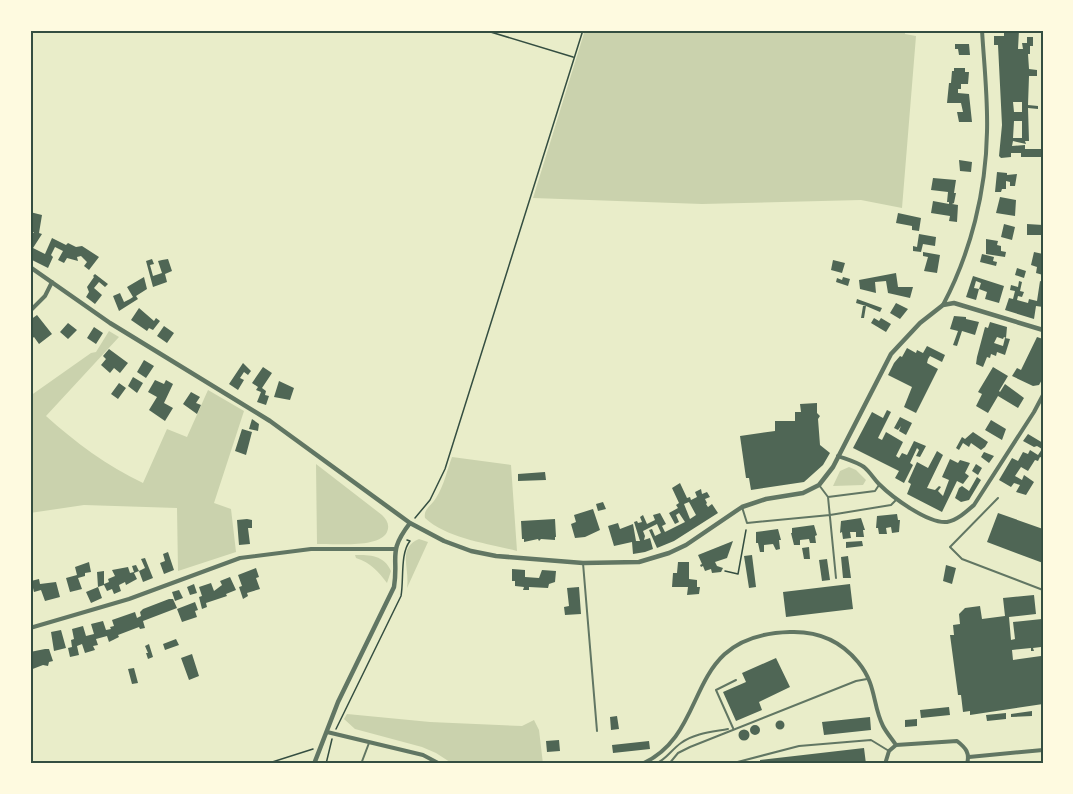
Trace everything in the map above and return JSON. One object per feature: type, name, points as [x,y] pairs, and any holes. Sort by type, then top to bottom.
[{"type":"street","points":[[30,267],[110,323],[270,422],[410,523],[444,541],[471,551],[496,556],[583,563],[639,562],[686,545],[742,507],[766,499],[803,493],[819,485],[833,467],[891,354],[920,324],[944,305],[954,284],[975,222],[983,178],[987,132],[982,30]]},
{"type":"street","points":[[30,311],[45,296],[52,282]]},
{"type":"street","points":[[944,305],[954,303],[1043,330]]},
{"type":"street","points":[[838,456],[863,466],[879,485],[897,499],[935,521],[948,522],[961,516],[978,498],[1035,412],[1043,395]]},
{"type":"street","points":[[314,764],[338,702],[394,587],[396,575],[394,549],[399,537],[410,523]]},
{"type":"street","points":[[30,628],[129,599],[240,558],[311,549],[394,549]]},
{"type":"street","points":[[642,764],[660,754],[670,745],[687,718],[700,687],[719,660],[740,643],[780,632],[825,637],[850,652],[869,678],[882,725],[896,745]]},
{"type":"street","points":[[327,732],[423,755],[440,764]]},
{"type":"street","points":[[885,764],[889,751],[896,745],[957,741],[965,747],[969,757],[967,764]]},
{"type":"street","points":[[969,757],[1043,750]]},
{"type":"lane","points":[[819,485],[828,497],[836,578]]},
{"type":"lane","points":[[828,497],[875,491],[879,485]]},
{"type":"lane","points":[[998,498],[950,547],[962,559],[1043,590]]},
{"type":"lane","points":[[742,507],[747,523],[891,506],[897,499]]},
{"type":"lane","points":[[583,563],[597,731]]},
{"type":"lane","points":[[669,764],[678,753],[690,747],[856,681],[869,678]]},
{"type":"lane","points":[[733,729],[716,690],[736,680]]},
{"type":"lane","points":[[654,764],[662,762],[680,743],[697,735],[733,729]]},
{"type":"lane","points":[[730,764],[799,746],[871,740],[889,751]]},
{"type":"lane","points":[[353,764],[362,763],[369,743]]},
{"type":"path","points":[[30,40],[33,30]]},
{"type":"path","points":[[484,30],[574,57]]},
{"type":"path","points":[[410,523],[430,500],[445,469],[583,30]]},
{"type":"path","points":[[725,571],[738,574],[747,523]]},
{"type":"path","points":[[326,764],[333,735],[400,596],[405,554],[410,541]]},
{"type":"path","points":[[266,764],[320,749]]},
{"type":"green space","points":[[585,30],[905,30],[905,34],[916,36],[902,208],[861,200],[702,204],[533,198]]},
{"type":"green space","points":[[109,331],[119,337],[46,416],[92,453],[143,483],[167,429],[187,437],[208,390],[244,411],[214,503],[231,509],[236,552],[178,571],[177,508],[84,505],[30,513],[30,396],[91,353],[96,352]]},
{"type":"green space","points":[[452,457],[511,465],[517,551],[456,536],[425,518],[427,510],[441,488]]},
{"type":"green space","points":[[316,464],[384,517],[388,527],[382,537],[366,543],[317,544]]},
{"type":"green space","points":[[849,467],[856,470],[866,480],[863,485],[833,486],[840,471]]},
{"type":"green space","points":[[419,539],[428,542],[407,588],[406,553],[412,543]]},
{"type":"green space","points":[[355,555],[371,556],[385,562],[391,571],[387,583],[374,568],[356,558]]},
{"type":"green space","points":[[347,714],[430,722],[522,726],[534,720],[539,730],[543,764],[453,764],[422,747],[355,729],[344,719]]},
{"type":"building","points":[[1004,30],[1019,30],[1018,49],[1023,49],[1022,43],[1027,43],[1027,37],[1033,37],[1033,46],[1030,46],[1030,54],[1028,54],[1029,69],[1037,70],[1037,76],[1029,76],[1028,105],[1038,106],[1038,109],[1028,108],[1029,141],[1025,141],[1026,144],[1013,141],[1012,146],[1025,145],[1025,149],[1043,149],[1043,157],[1021,157],[1021,153],[1011,153],[1011,157],[1001,158],[999,156],[1002,125],[998,45],[994,45],[994,36],[1004,36]],"holes":[[[1013,102],[1022,102],[1022,112],[1014,112]],[[1014,121],[1022,121],[1022,138],[1013,138]]]},
{"type":"building","points":[[955,44],[969,44],[970,55],[959,55]]},
{"type":"building","points":[[954,68],[965,68],[965,72],[969,72],[968,84],[961,84],[958,93],[969,94],[972,122],[959,122],[957,112],[963,112],[961,103],[947,103],[949,83],[951,83]]},
{"type":"building","points":[[959,160],[972,162],[971,172],[960,171]]},
{"type":"building","points":[[997,172],[1007,173],[1007,175],[1017,174],[1015,186],[1010,186],[1010,182],[1006,181],[1006,189],[995,192]]},
{"type":"building","points":[[933,178],[956,180],[954,193],[956,193],[952,204],[958,205],[957,222],[949,221],[950,216],[931,213],[933,201],[949,204],[947,202],[948,192],[931,190]]},
{"type":"building","points":[[1000,197],[1016,200],[1015,216],[996,213]]},
{"type":"building","points":[[30,212],[42,215],[39,233],[42,234],[33,248],[45,254],[52,238],[66,245],[68,243],[76,247],[82,246],[99,257],[89,270],[84,266],[87,262],[81,256],[77,257],[78,261],[67,258],[64,263],[58,260],[63,251],[55,247],[48,268],[30,259],[30,237],[34,232],[30,232]]},
{"type":"building","points":[[898,213],[921,218],[919,231],[912,230],[912,226],[896,223]]},
{"type":"building","points":[[1004,224],[1015,227],[1012,240],[1001,237]]},
{"type":"building","points":[[1027,224],[1043,225],[1043,235],[1027,235]]},
{"type":"building","points":[[919,234],[936,237],[935,246],[923,244],[921,252],[913,251],[913,246],[917,247]]},
{"type":"building","points":[[986,239],[998,241],[997,245],[1001,246],[1001,251],[1006,252],[1005,257],[986,254]]},
{"type":"building","points":[[923,252],[940,255],[937,273],[924,271],[928,257],[923,256]]},
{"type":"building","points":[[1034,252],[1043,254],[1043,275],[1036,273],[1037,267],[1031,265]]},
{"type":"building","points":[[982,254],[994,257],[993,261],[997,262],[996,266],[980,262]]},
{"type":"building","points":[[152,259],[154,264],[150,265],[153,276],[162,273],[158,261],[168,259],[172,271],[165,274],[167,282],[153,287],[146,261]]},
{"type":"building","points":[[833,260],[845,263],[842,273],[831,270]]},
{"type":"building","points":[[1017,268],[1026,271],[1024,278],[1015,275]]},
{"type":"building","points":[[896,273],[898,287],[913,287],[910,298],[888,293],[886,281],[875,282],[876,293],[860,289],[859,280]]},
{"type":"building","points":[[95,274],[108,284],[105,287],[99,282],[94,288],[102,295],[95,304],[86,297],[89,292],[87,287]]},
{"type":"building","points":[[973,276],[1004,286],[999,303],[985,299],[987,292],[979,289],[976,300],[966,297]],"holes":[[[976,281],[981,283],[979,289],[974,288]]]},
{"type":"building","points":[[144,277],[147,289],[136,296],[138,299],[119,311],[113,296],[120,293],[124,302],[130,299],[133,297],[127,287]]},
{"type":"building","points":[[843,277],[850,279],[848,286],[836,282],[837,278],[842,280]]},
{"type":"building","points":[[1019,281],[1022,282],[1020,291],[1024,292],[1022,297],[1018,296],[1017,300],[1028,303],[1029,299],[1037,301],[1040,281],[1043,282],[1043,307],[1036,306],[1034,319],[1005,310],[1009,298],[1013,299],[1015,291],[1010,290],[1011,285],[1018,287]]},
{"type":"building","points":[[857,299],[882,308],[880,312],[856,303]]},
{"type":"building","points":[[896,303],[908,309],[900,319],[890,313]]},
{"type":"building","points":[[863,306],[866,306],[864,318],[861,318]]},
{"type":"building","points":[[139,308],[154,321],[156,318],[160,321],[153,330],[149,328],[147,331],[131,320]]},
{"type":"building","points":[[37,315],[52,334],[39,344],[34,337],[30,340],[30,320]]},
{"type":"building","points":[[954,316],[966,317],[966,319],[979,322],[975,335],[962,331],[957,346],[953,345],[958,331],[950,329]]},
{"type":"building","points":[[874,318],[879,321],[881,318],[891,324],[886,332],[871,323]]},
{"type":"building","points":[[990,322],[1007,327],[1006,338],[997,337],[994,343],[1003,346],[1005,338],[1010,339],[1005,355],[997,352],[996,356],[991,354],[990,358],[987,357],[983,367],[976,364],[977,357],[985,327],[988,328]]},
{"type":"building","points":[[68,323],[77,330],[68,339],[60,332]]},
{"type":"building","points":[[164,326],[174,333],[167,343],[157,336]]},
{"type":"building","points":[[94,327],[103,333],[96,344],[87,338]]},
{"type":"building","points":[[1037,337],[1043,339],[1043,378],[1039,385],[1033,386],[1012,376],[1017,368],[1021,370]]},
{"type":"building","points":[[927,346],[945,355],[942,362],[930,356],[928,359],[927,363],[938,369],[916,413],[904,407],[912,387],[888,375],[894,363],[900,356],[902,357],[907,348],[916,353],[917,350],[923,353]]},
{"type":"building","points":[[109,349],[128,363],[120,373],[114,368],[110,373],[101,365],[106,359],[103,356]]},
{"type":"building","points":[[144,360],[154,366],[146,378],[137,372]]},
{"type":"building","points":[[243,363],[251,371],[248,375],[244,372],[240,378],[244,380],[238,390],[229,384]]},
{"type":"building","points":[[263,367],[272,373],[262,388],[266,391],[265,395],[269,396],[266,405],[257,402],[261,392],[256,390],[258,387],[252,383]]},
{"type":"building","points":[[993,367],[1008,376],[1000,392],[1005,384],[1024,398],[1018,408],[998,396],[988,413],[976,406],[982,394],[978,392]]},
{"type":"building","points":[[133,377],[143,383],[137,393],[128,386]]},
{"type":"building","points":[[155,380],[164,384],[166,380],[173,384],[164,403],[173,408],[165,421],[149,410],[157,397],[148,392]]},
{"type":"building","points":[[279,381],[294,388],[290,400],[274,397]]},
{"type":"building","points":[[119,383],[126,388],[118,399],[111,394]]},
{"type":"building","points":[[191,392],[200,397],[196,403],[201,405],[197,414],[183,404]]},
{"type":"building","points":[[817,403],[817,413],[820,416],[818,419],[820,445],[830,453],[823,465],[804,482],[751,490],[749,478],[746,478],[740,436],[775,431],[775,421],[795,421],[795,412],[801,412],[800,404]]},
{"type":"building","points":[[887,410],[891,412],[878,438],[882,440],[886,432],[903,442],[896,456],[899,458],[902,453],[907,455],[914,441],[926,446],[920,457],[916,456],[919,450],[917,448],[910,463],[913,465],[904,483],[895,478],[899,471],[853,448],[872,412],[883,418]]},
{"type":"building","points":[[900,417],[912,423],[906,435],[899,431],[901,426],[898,430],[894,428]]},
{"type":"building","points":[[252,419],[259,424],[258,431],[249,429]]},
{"type":"building","points":[[991,420],[1006,429],[1002,440],[985,430]]},
{"type":"building","points":[[242,429],[252,432],[246,455],[235,451]]},
{"type":"building","points":[[973,432],[988,442],[985,447],[981,450],[971,443],[969,447],[963,443],[959,450],[956,448],[962,437],[965,439]]},
{"type":"building","points":[[1028,434],[1043,443],[1043,458],[1035,460],[1028,471],[1021,467],[1015,476],[1022,480],[1024,475],[1034,482],[1026,495],[1016,492],[1020,485],[1014,483],[1011,487],[999,480],[1012,458],[1018,461],[1023,452],[1028,454],[1030,450],[1038,455],[1042,449],[1023,441]]},
{"type":"building","points":[[937,451],[943,455],[927,488],[935,490],[941,487],[938,491],[943,496],[949,480],[942,477],[950,459],[958,463],[960,460],[970,463],[965,473],[969,476],[963,484],[957,481],[942,512],[907,494],[911,484],[908,482],[917,462],[928,468]]},
{"type":"building","points":[[984,452],[994,456],[989,463],[981,457]]},
{"type":"building","points":[[976,464],[982,468],[978,475],[972,471]]},
{"type":"building","points":[[545,472],[546,480],[518,481],[518,474]]},
{"type":"building","points":[[977,477],[981,480],[969,500],[961,502],[955,498],[962,486],[969,491]]},
{"type":"building","points":[[680,483],[687,498],[690,497],[691,500],[697,497],[695,492],[701,489],[702,494],[707,492],[710,497],[705,499],[706,504],[708,507],[712,504],[718,513],[674,541],[657,548],[649,530],[652,529],[655,536],[661,533],[657,524],[643,531],[644,540],[650,538],[653,549],[645,552],[633,554],[632,542],[614,546],[608,526],[618,523],[620,529],[633,524],[636,541],[640,541],[634,522],[642,522],[640,517],[643,515],[647,524],[655,520],[653,515],[660,513],[666,524],[662,526],[665,532],[685,522],[679,513],[676,515],[679,522],[675,524],[669,513],[678,508],[676,505],[679,503],[672,488]],"holes":[[[689,502],[696,515],[690,519],[684,504]]]},
{"type":"building","points":[[603,502],[606,509],[598,511],[596,504]]},
{"type":"building","points":[[593,509],[600,530],[585,537],[575,538],[571,524],[576,522],[574,515]]},
{"type":"building","points":[[998,513],[1043,529],[1043,563],[987,542]]},
{"type":"building","points":[[897,514],[900,520],[899,532],[892,533],[891,527],[886,528],[887,534],[879,534],[876,528],[877,516]]},
{"type":"building","points":[[861,518],[865,530],[863,530],[864,537],[856,537],[856,532],[850,532],[851,538],[843,539],[842,532],[840,533],[841,521]]},
{"type":"building","points":[[555,519],[555,540],[541,539],[539,541],[538,539],[524,542],[521,521]]},
{"type":"building","points":[[237,520],[252,520],[252,528],[248,528],[250,544],[239,545]]},
{"type":"building","points":[[814,525],[817,535],[815,536],[816,543],[810,543],[809,539],[800,540],[800,545],[794,545],[792,528]]},
{"type":"building","points":[[778,529],[781,540],[779,540],[780,549],[776,550],[773,544],[764,545],[764,552],[760,552],[758,543],[756,543],[756,532]]},
{"type":"building","points":[[733,541],[727,558],[715,562],[717,566],[723,568],[721,572],[712,573],[711,569],[705,571],[703,566],[701,567],[698,555]]},
{"type":"building","points":[[862,541],[863,546],[846,548],[846,542]]},
{"type":"building","points":[[809,547],[810,559],[804,559],[802,548]]},
{"type":"building","points":[[168,552],[174,570],[164,574],[160,563],[165,561],[163,554]]},
{"type":"building","points":[[752,555],[756,587],[749,588],[744,556]]},
{"type":"building","points":[[848,556],[851,578],[843,578],[841,557]]},
{"type":"building","points":[[145,558],[153,578],[143,582],[139,571],[145,568],[141,559]]},
{"type":"building","points":[[827,559],[830,580],[822,581],[819,560]]},
{"type":"building","points":[[89,562],[91,572],[78,578],[82,589],[70,592],[66,578],[77,575],[75,567]]},
{"type":"building","points":[[678,562],[689,562],[689,579],[697,580],[697,587],[700,587],[699,594],[687,595],[688,587],[672,587],[673,573],[677,573]]},
{"type":"building","points":[[136,565],[139,571],[134,573],[137,579],[126,585],[125,582],[119,585],[121,591],[114,594],[112,589],[107,591],[104,585],[98,587],[97,572],[104,571],[104,584],[115,576],[112,570],[128,567],[130,573],[134,572],[132,566]]},
{"type":"building","points":[[946,565],[956,568],[952,584],[943,581]]},
{"type":"building","points":[[256,568],[259,577],[256,578],[260,589],[247,593],[248,596],[243,599],[238,575]]},
{"type":"building","points":[[512,569],[525,570],[525,577],[539,578],[542,570],[556,571],[555,582],[549,584],[548,588],[529,587],[529,590],[523,590],[524,587],[515,586],[515,581],[512,581]]},
{"type":"building","points":[[230,577],[236,590],[226,594],[227,596],[206,603],[207,607],[202,609],[199,587],[211,583],[214,591],[222,585],[220,581]]},
{"type":"building","points":[[39,579],[40,584],[56,582],[60,597],[45,601],[41,590],[34,592],[31,581]]},
{"type":"building","points":[[194,584],[197,593],[190,595],[187,587]]},
{"type":"building","points":[[850,584],[853,609],[786,617],[783,592]]},
{"type":"building","points":[[98,587],[102,598],[91,603],[86,592]]},
{"type":"building","points":[[579,587],[581,614],[565,615],[564,607],[569,606],[567,588]]},
{"type":"building","points":[[179,590],[183,598],[175,601],[172,592]]},
{"type":"building","points":[[1034,595],[1036,614],[1009,617],[1011,640],[1015,639],[1013,622],[1042,619],[1041,647],[1033,648],[1034,651],[1031,651],[1031,648],[1012,650],[1013,660],[1041,656],[1043,704],[970,715],[970,711],[963,712],[961,695],[958,695],[950,635],[954,635],[953,625],[960,624],[959,614],[965,608],[980,606],[982,619],[1005,616],[1003,598]]},
{"type":"building","points":[[173,599],[177,608],[143,621],[145,628],[140,629],[139,627],[118,635],[119,637],[109,642],[107,636],[96,639],[98,645],[93,646],[95,650],[85,653],[82,644],[77,646],[79,655],[70,657],[68,648],[72,647],[71,640],[74,639],[72,629],[83,626],[86,636],[94,634],[91,624],[103,621],[106,630],[111,629],[110,627],[114,626],[112,620],[135,612],[137,618],[141,616],[140,612],[143,609]]},
{"type":"building","points":[[195,602],[198,610],[195,611],[197,617],[182,622],[177,609]]},
{"type":"building","points":[[61,630],[66,648],[54,651],[51,632]]},
{"type":"building","points":[[176,639],[179,645],[165,650],[163,644]]},
{"type":"building","points":[[149,644],[153,657],[148,659],[145,646]]},
{"type":"building","points":[[49,649],[53,661],[49,662],[48,666],[43,665],[30,670],[30,652]]},
{"type":"building","points":[[192,654],[199,676],[189,680],[181,658]]},
{"type":"building","points":[[776,658],[790,687],[759,702],[762,710],[736,721],[723,692],[746,682],[742,673]]},
{"type":"building","points":[[134,668],[138,683],[132,684],[128,669]]},
{"type":"building","points":[[949,707],[950,715],[921,718],[920,710]]},
{"type":"building","points":[[1032,711],[1032,716],[1011,717],[1011,714]]},
{"type":"building","points":[[1006,713],[1006,719],[987,721],[986,715]]},
{"type":"building","points":[[617,716],[619,729],[611,730],[610,717]]},
{"type":"building","points":[[870,717],[871,730],[824,735],[822,722]]},
{"type":"building","points":[[917,719],[917,726],[905,727],[905,720]]},
{"type":"building","points":[[780,721],[784,725],[780,729],[776,725]]},
{"type":"building","points":[[755,725],[759,726],[759,734],[755,735],[751,734],[750,730],[751,726]]},
{"type":"building","points":[[744,730],[748,731],[748,739],[744,740],[740,739],[739,735],[740,731]]},
{"type":"building","points":[[559,740],[560,751],[547,752],[546,741]]},
{"type":"building","points":[[649,741],[650,749],[613,753],[612,745]]},
{"type":"building","points":[[864,748],[866,764],[760,764],[760,760]]}]
